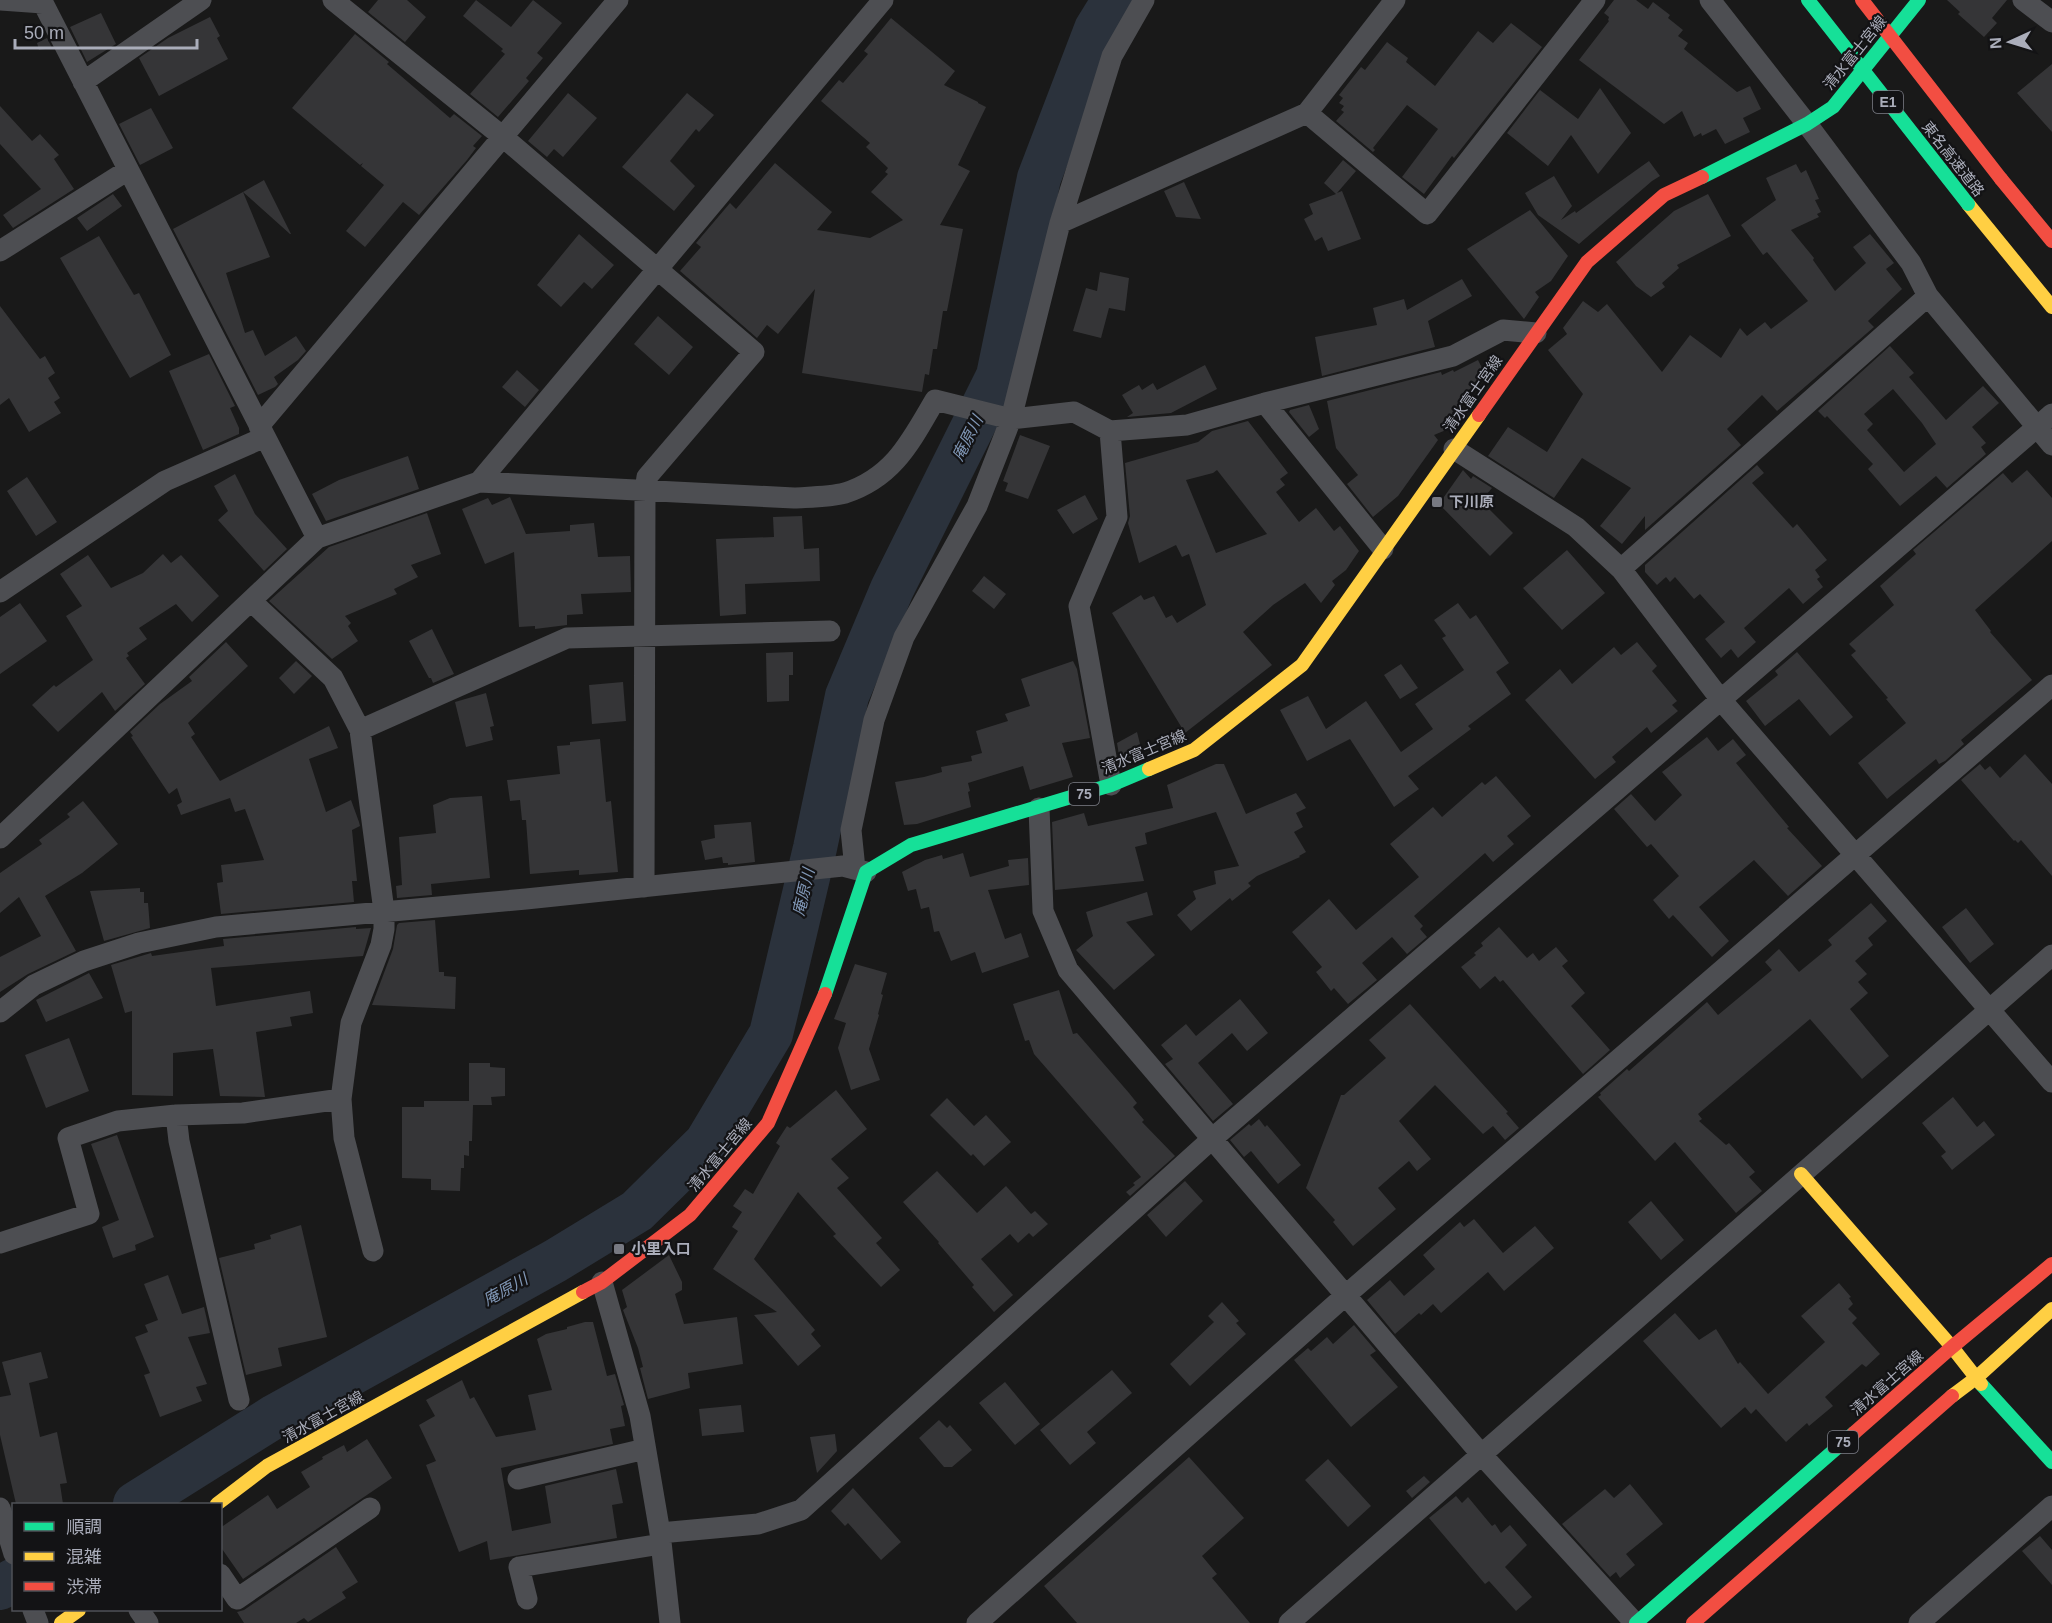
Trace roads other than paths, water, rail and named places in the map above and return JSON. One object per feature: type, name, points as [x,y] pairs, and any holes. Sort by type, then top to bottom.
[{"type":"main road","name":"東名高速道路","points":[[1808,0],[2052,307]]},
{"type":"main road","name":"東名高速道路","points":[[1862,0],[2052,241]]},
{"type":"main road","points":[[1877,0],[1934,93]]},
{"type":"main road","name":"清水富士宮線","points":[[218,1503],[267,1466],[602,1282],[690,1215],[768,1123],[826,991],[855,869],[911,845],[1111,785],[1194,750],[1302,664],[1587,262],[1664,195],[1807,124],[1833,107],[1919,0]]},
{"type":"main road","points":[[1801,1174],[1952,1347],[1976,1378],[2052,1462]]},
{"type":"main road","name":"清水富士宮線","points":[[1635,1623],[1952,1347],[2052,1264]]},
{"type":"main road","name":"75","points":[[1694,1623],[2052,1309]]},
{"type":"main road","points":[[61,1623],[78,1611]]},
{"type":"street","points":[[0,0],[43,3],[317,538]]},
{"type":"street","points":[[83,82],[201,0]]},
{"type":"street","points":[[333,0],[502,137],[753,352],[647,477],[645,491],[644,887]]},
{"type":"street","points":[[0,592],[165,481],[262,431],[502,137],[618,0]]},
{"type":"street","points":[[480,482],[883,0]]},
{"type":"street","points":[[0,1012],[34,985],[84,961],[139,943],[216,927],[770,873],[855,869],[851,830],[874,720],[904,637],[977,507],[1059,223],[1112,56],[1144,0]]},
{"type":"street","points":[[1059,223],[1307,113],[1395,0]]},
{"type":"street","points":[[1307,113],[1428,214],[1594,0]]},
{"type":"street","points":[[1710,0],[1911,263],[1928,296],[2045,421],[2052,445]]},
{"type":"street","points":[[2023,0],[2052,22]]},
{"type":"street","points":[[0,251],[128,170]]},
{"type":"street","points":[[1621,569],[1928,296]]},
{"type":"street","points":[[0,838],[317,538],[480,482],[794,498],[843,493],[876,479],[900,457],[935,400],[1003,417],[1074,412],[1110,431],[1186,425],[1453,356],[1503,330],[1536,333]]},
{"type":"street","points":[[1265,403],[1383,549]]},
{"type":"street","points":[[527,1599],[519,1567],[660,1538],[758,1524],[801,1510],[1213,1138],[2045,421]]},
{"type":"street","points":[[1110,431],[1117,517],[1079,606],[1111,785]]},
{"type":"street","points":[[1454,449],[1576,527],[1621,569],[1721,700],[2052,1082]]},
{"type":"street","points":[[251,601],[333,678],[360,730],[384,911],[384,929],[381,945],[351,1023],[342,1099],[344,1138],[373,1251]]},
{"type":"street","points":[[360,730],[567,638],[830,631]]},
{"type":"street","points":[[977,1623],[1346,1295],[2052,685]]},
{"type":"street","points":[[1039,808],[1043,911],[1068,970],[1481,1454],[1635,1623]]},
{"type":"street","points":[[1289,1623],[2052,955]]},
{"type":"street","points":[[0,1243],[89,1214],[68,1138],[118,1121],[177,1115],[243,1113],[342,1099]]},
{"type":"street","points":[[177,1115],[179,1141],[239,1400]]},
{"type":"street","points":[[602,1282],[640,1416],[660,1538],[670,1623]]},
{"type":"street","points":[[518,1479],[645,1449]]},
{"type":"street","points":[[1919,1623],[2052,1506]]},
{"type":"street","points":[[0,1508],[11,1546]]},
{"type":"street","points":[[222,1577],[237,1599],[370,1508]]},
{"type":"waterway","name":"庵原川","points":[[137,1503],[275,1416],[555,1261],[637,1211],[706,1143],[771,1034],[815,848],[847,696],[892,589],[998,376],[1039,178],[1096,29],[1114,0]]},
{"type":"waterway","name":"庵原川","points":[[0,1588],[12,1581]]},
{"type":"place","name":"下川原","points":[[1437,502]]},
{"type":"place","name":"小里入口","points":[[619,1249]]}]
